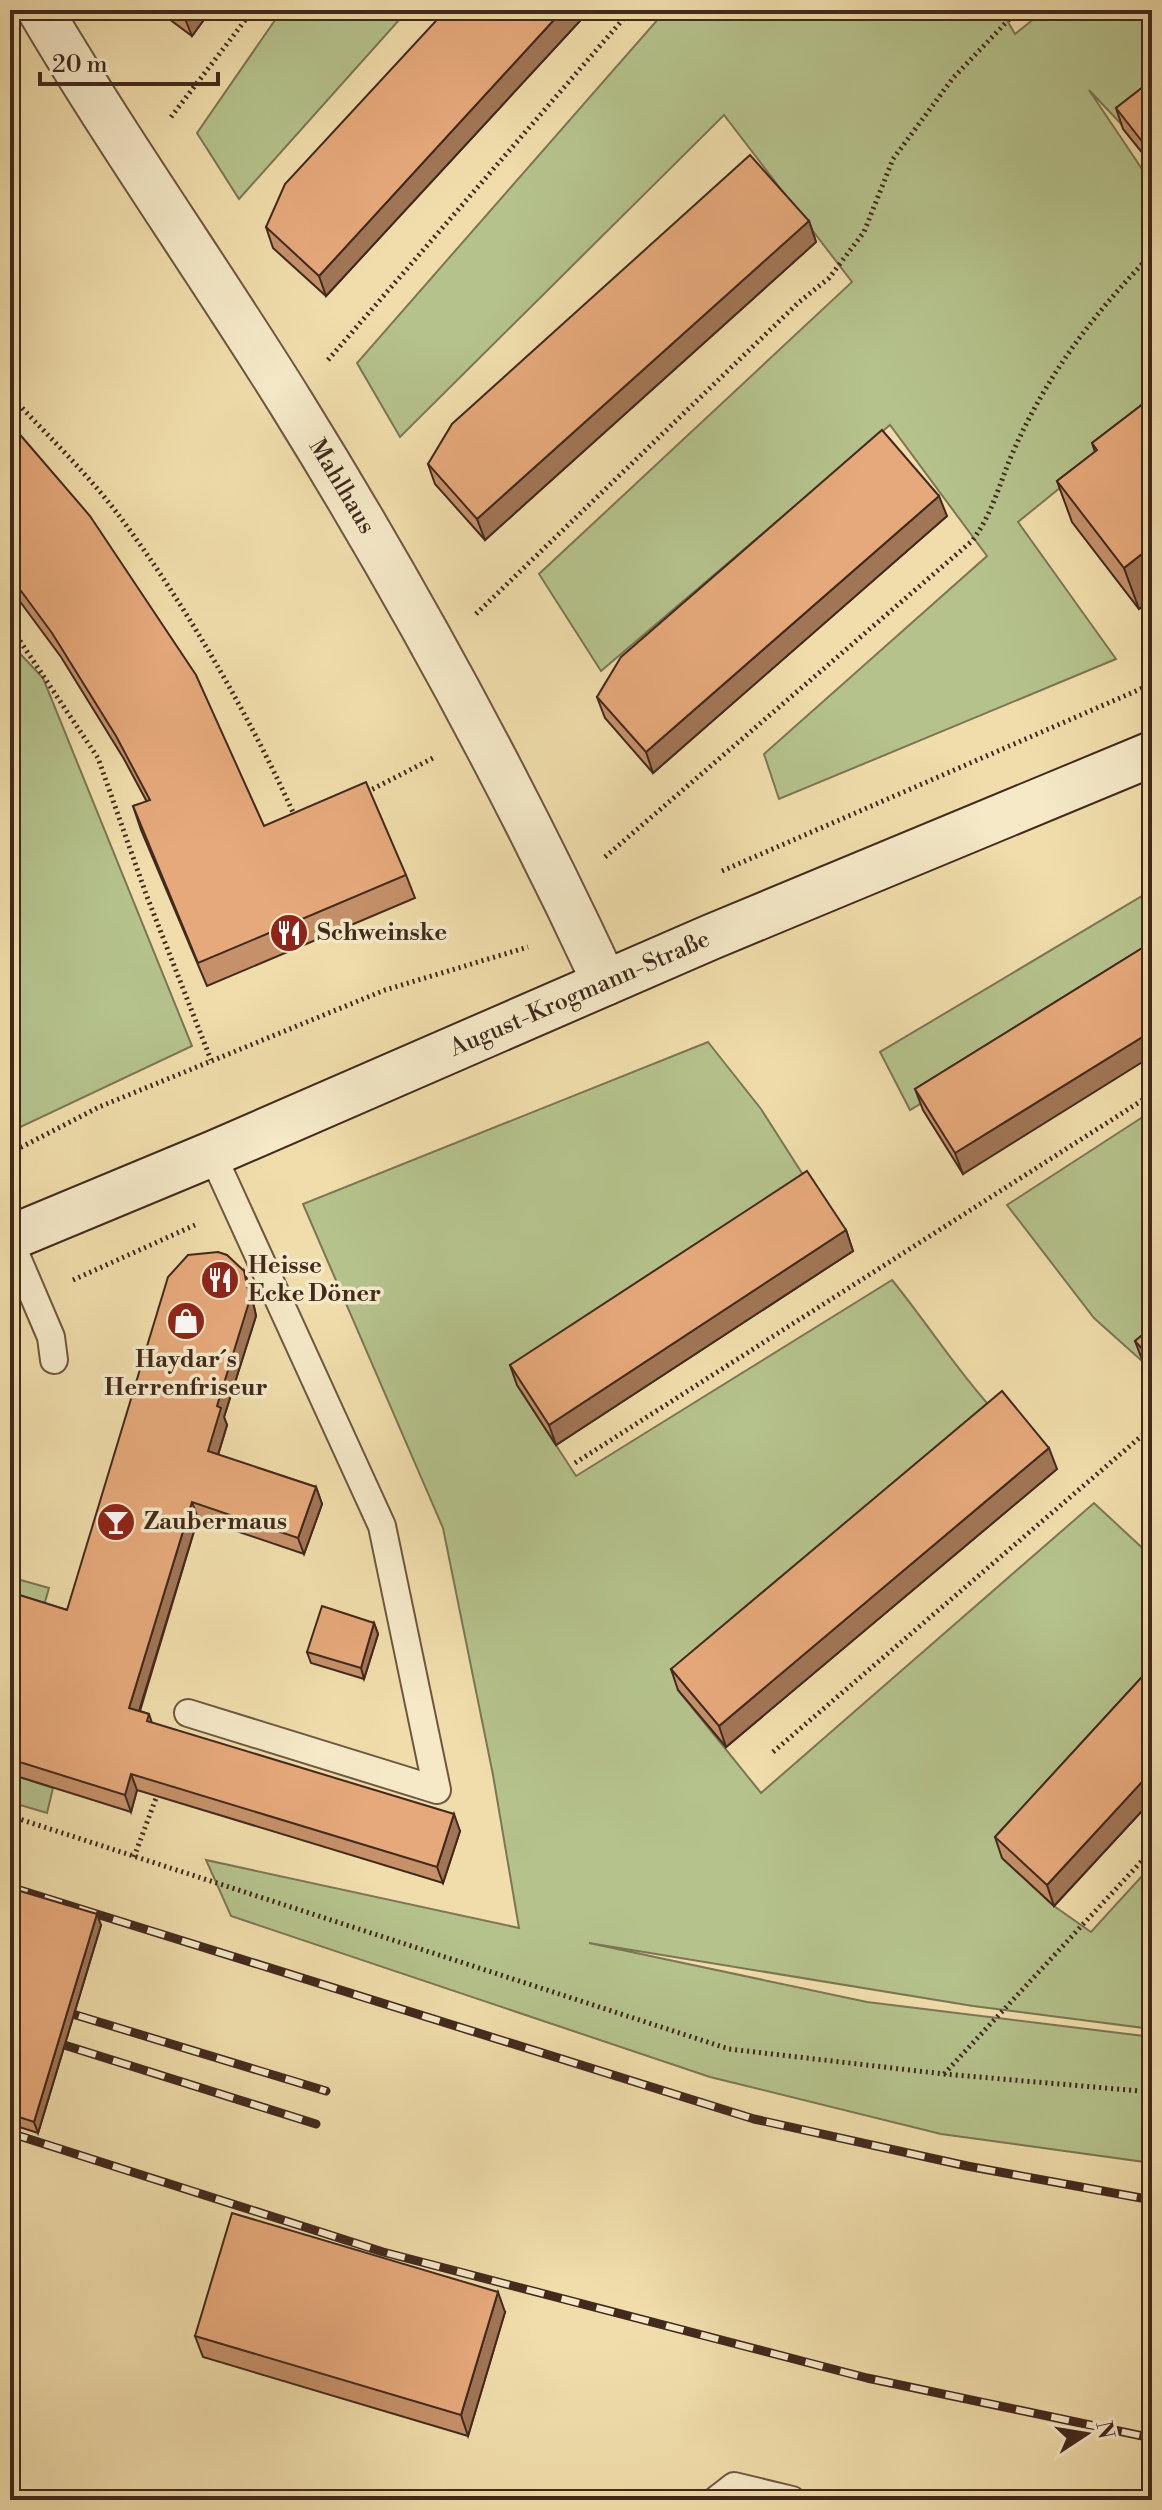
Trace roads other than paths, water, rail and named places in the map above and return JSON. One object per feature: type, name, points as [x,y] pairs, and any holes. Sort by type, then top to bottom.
[{"type":"main road","name":"Mahlhaus","points":[[40,10],[291,403],[478,724],[564,892],[605,983]]},
{"type":"main road","name":"August-Krogmann-Straße","points":[[10,1239],[605,983],[1152,754]]},
{"type":"lane","points":[[188,1713],[437,1790],[382,1526],[212,1154]]},
{"type":"lane","points":[[10,1239],[51,1337],[54,1360]]},
{"type":"lane","points":[[716,2500],[734,2486],[792,2500]]},
{"type":"railway","points":[[10,1887],[754,2119],[967,2166],[1152,2200]]},
{"type":"railway","points":[[10,1995],[326,2091]]},
{"type":"railway","points":[[10,2028],[316,2124]]},
{"type":"railway","points":[[10,2133],[383,2252],[867,2378],[1152,2438]]},
{"type":"place","name":"Schweinske","points":[[289,933]]},
{"type":"place","name":"Heisse Ecke Döner","points":[[220,1280]]},
{"type":"place","name":"Haydar´s Herrenfriseur","points":[[186,1321]]},
{"type":"place","name":"Zaubermaus","points":[[116,1522]]}]
